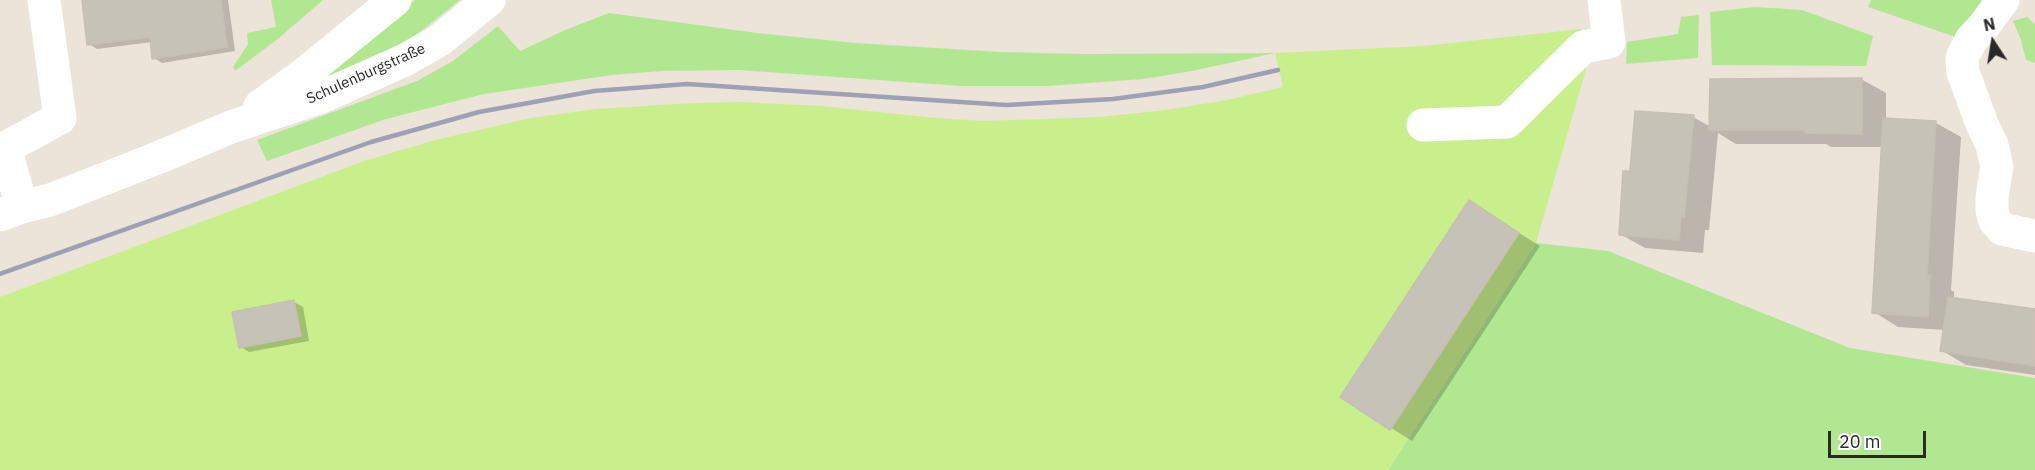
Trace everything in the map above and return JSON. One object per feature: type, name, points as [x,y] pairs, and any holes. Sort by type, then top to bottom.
[{"type":"street","points":[[11,211],[3,142],[60,118],[44,0]]},
{"type":"street","name":"Schulenburgstraße","points":[[231,127],[304,74],[395,0]]},
{"type":"street","name":"Schulenburgstraße","points":[[11,211],[50,200],[231,127],[324,96],[405,60],[440,40],[489,0]]},
{"type":"street","points":[[1423,125],[1507,122],[1583,47],[1609,42],[1604,0]]},
{"type":"street","points":[[2003,0],[1971,40],[1962,58],[1963,72],[1992,145],[1997,166],[1992,198],[1995,221],[2002,229],[2035,236]]},
{"type":"green space","points":[[271,0],[323,0],[279,38],[235,71],[233,67],[248,44],[247,33],[276,27]]},
{"type":"green space","points":[[415,0],[460,0],[416,35],[391,51],[330,78],[328,71]]},
{"type":"green space","points":[[1871,0],[1981,0],[1985,6],[1962,39],[1868,7]]},
{"type":"green space","points":[[1756,7],[1802,10],[1873,36],[1866,66],[1712,65],[1710,12]]},
{"type":"green space","points":[[609,13],[757,33],[856,43],[1000,52],[1275,53],[1143,79],[1048,86],[961,86],[739,70],[662,71],[612,75],[484,94],[383,120],[267,161],[257,140],[417,81],[453,61],[498,26],[520,51]]},
{"type":"green space","points":[[1699,15],[1698,58],[1626,64],[1627,42],[1678,34],[1681,17]]},
{"type":"green space","points":[[2027,17],[2035,24],[2035,63],[2026,60],[2013,21]]},
{"type":"green space","points":[[1581,29],[1586,69],[1536,243],[1388,470],[0,470],[0,297],[364,161],[435,140],[531,118],[596,109],[693,103],[740,102],[821,106],[984,121],[1100,117],[1166,110],[1227,100],[1283,87],[1275,53],[1423,46]]},
{"type":"green space","points":[[1536,243],[1608,251],[1850,348],[2035,378],[2035,470],[1388,470]]},
{"type":"building","points":[[82,0],[221,0],[227,47],[152,59],[150,37],[87,45]]},
{"type":"building","points":[[1862,78],[1862,134],[1805,133],[1805,130],[1709,130],[1710,79]]},
{"type":"building","points":[[1635,111],[1694,115],[1684,217],[1681,216],[1679,240],[1619,235],[1623,171],[1630,171]]},
{"type":"building","points":[[1883,118],[1936,121],[1927,275],[1930,276],[1928,317],[1872,313]]},
{"type":"building","points":[[1469,200],[1519,233],[1390,430],[1340,397]]},
{"type":"building","points":[[1948,297],[2035,309],[2035,366],[1940,351]]},
{"type":"building","points":[[294,300],[301,336],[239,348],[232,312]]},
{"type":"railway","points":[[0,274],[371,142],[479,112],[594,91],[687,84],[1006,105],[1113,99],[1203,87],[1278,70]]}]
